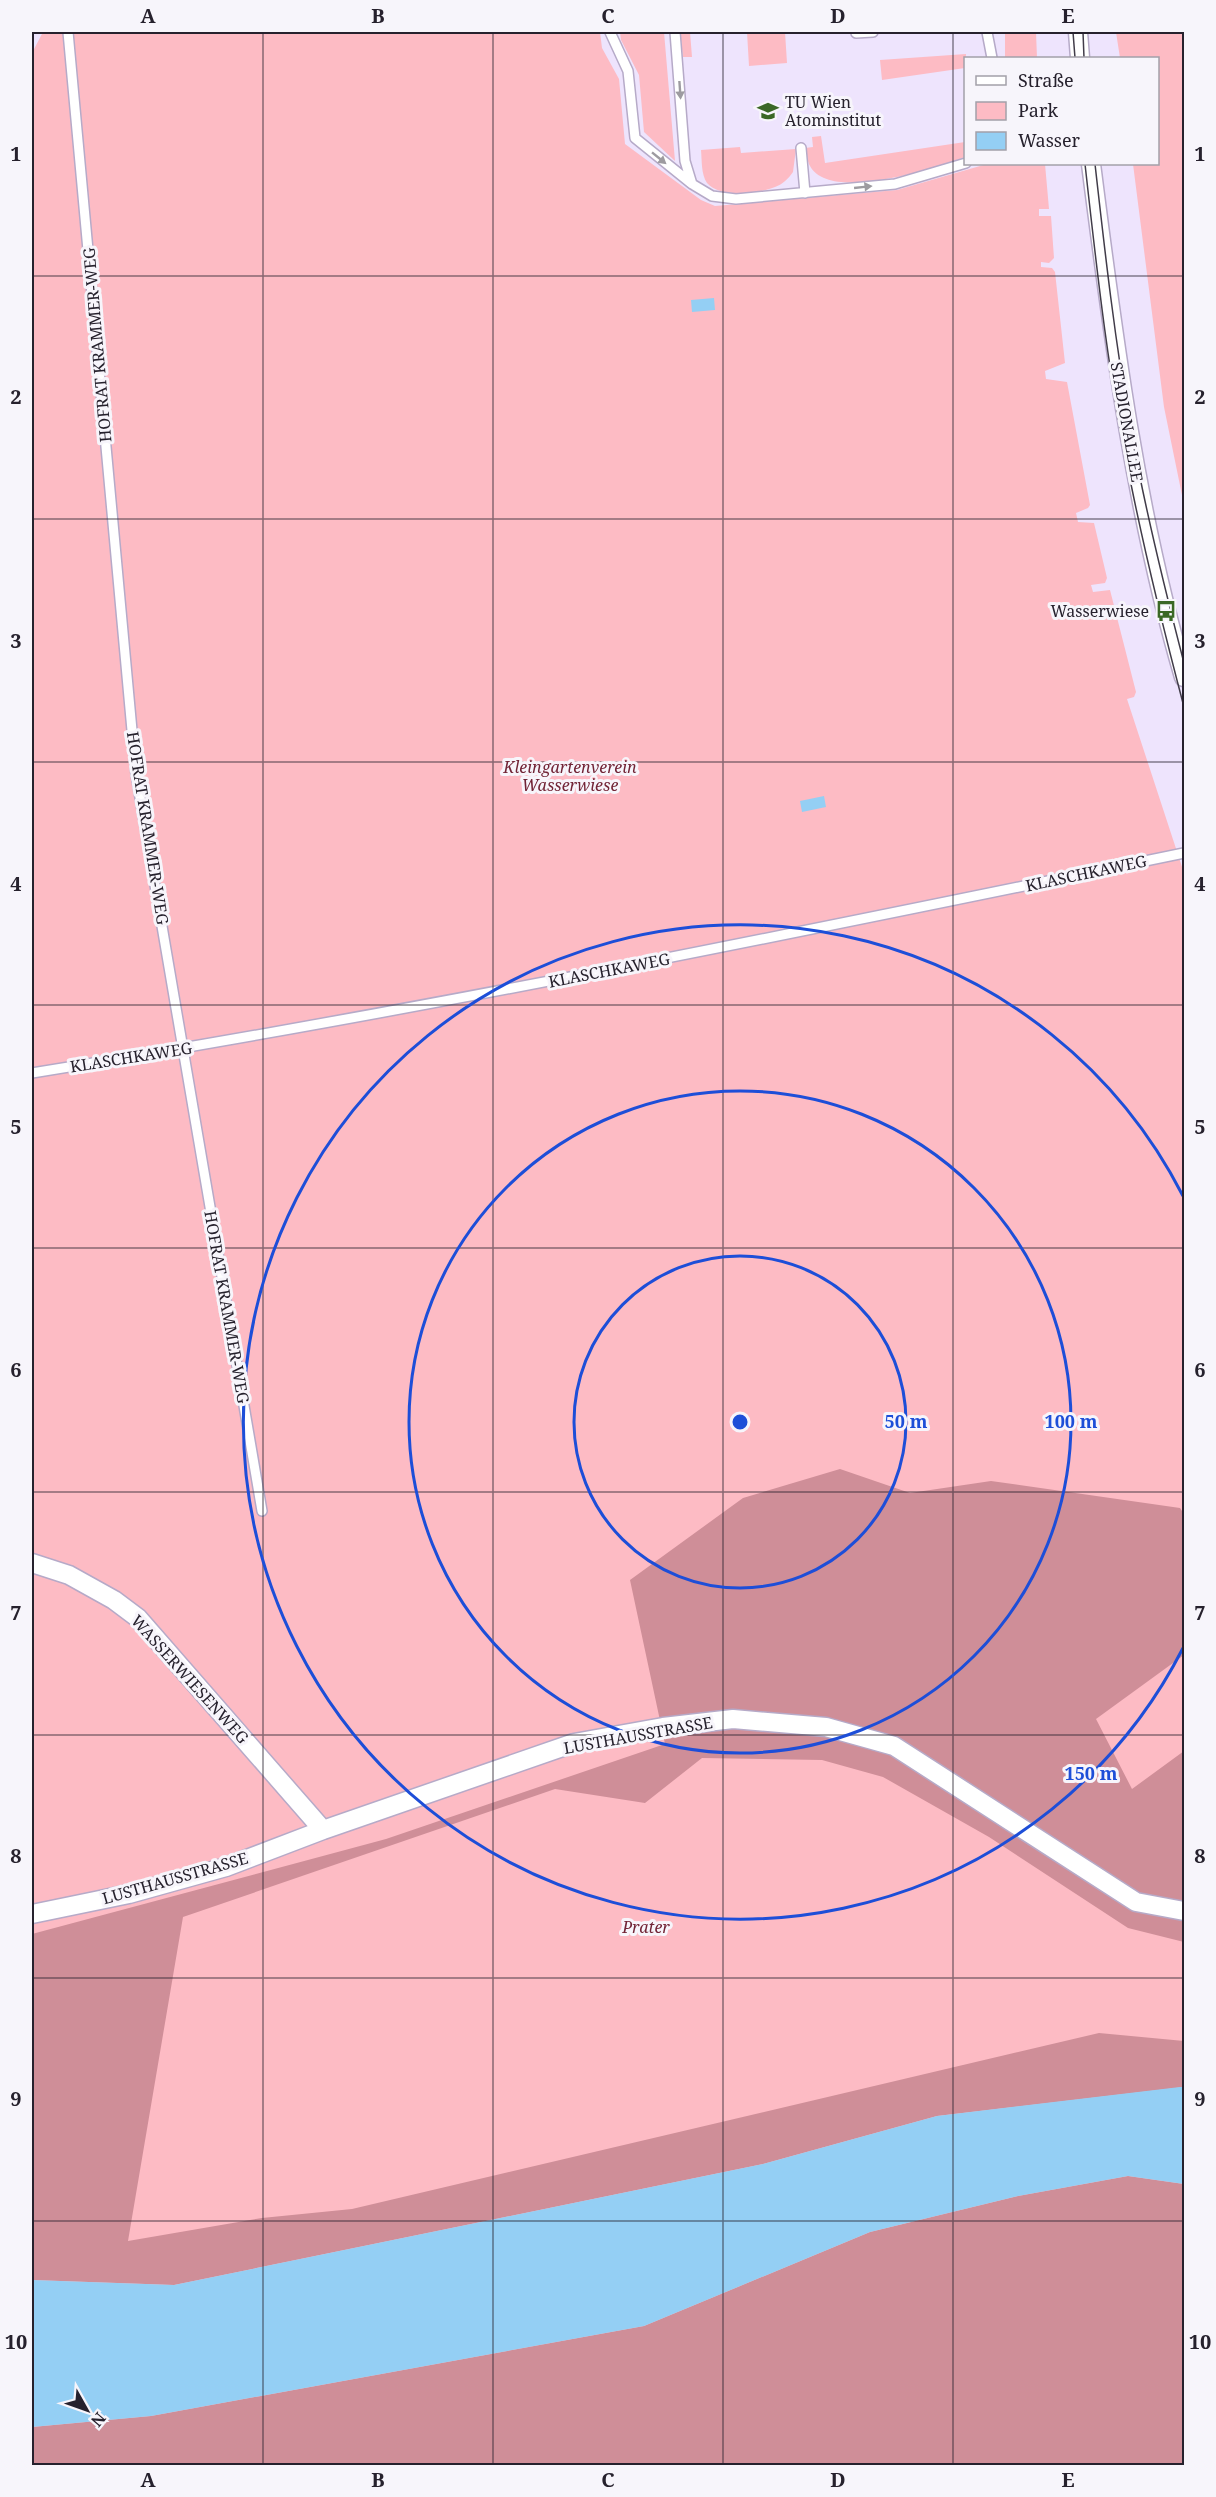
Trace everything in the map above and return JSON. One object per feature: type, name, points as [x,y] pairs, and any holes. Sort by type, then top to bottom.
[{"type":"street","points":[[1078,32],[1080,57]]},
{"type":"street","name":"STADIONALLEE","points":[[1091,165],[1116,362],[1140,491],[1178,630],[1185,677]]},
{"type":"street","name":"WASSERWIESENWEG","points":[[32,1563],[69,1575],[114,1600],[138,1618],[323,1830]]},
{"type":"street","name":"LUSTHAUSSTRASSE","points":[[32,1914],[129,1894],[226,1867],[323,1830],[574,1743],[663,1727],[733,1719],[826,1727],[894,1746],[1136,1902],[1185,1911]]},
{"type":"lane","name":"HOFRAT KRAMMER-WEG","points":[[68,32],[136,774],[262,1510]]},
{"type":"lane","points":[[610,32],[628,71],[635,138],[692,184],[712,196],[725,200],[894,184],[964,165]]},
{"type":"lane","points":[[675,32],[685,161],[692,184]]},
{"type":"lane","points":[[856,33],[873,32]]},
{"type":"lane","points":[[987,32],[992,57]]},
{"type":"lane","points":[[801,148],[805,193]]},
{"type":"lane","name":"KLASCHKAWEG","points":[[32,1073],[184,1049],[676,957],[1185,853]]},
{"type":"green space","points":[[43,32],[600,32],[602,48],[619,79],[625,144],[701,200],[715,206],[897,190],[984,165],[1045,165],[1049,209],[1039,209],[1039,216],[1051,216],[1054,258],[1049,263],[1041,262],[1041,267],[1052,268],[1055,272],[1065,363],[1045,371],[1046,379],[1067,382],[1090,505],[1076,513],[1078,522],[1094,523],[1107,578],[1105,583],[1091,585],[1093,592],[1110,590],[1136,692],[1134,697],[1127,699],[1184,873],[1184,2465],[32,2466],[32,53]]},
{"type":"green space","points":[[620,32],[664,32],[675,161],[644,132],[639,75],[621,40]]},
{"type":"green space","points":[[680,32],[690,32],[692,57],[683,57]]},
{"type":"green space","points":[[747,32],[785,32],[787,63],[749,66]]},
{"type":"green space","points":[[1005,32],[1036,32],[1037,57],[1005,57]]},
{"type":"green space","points":[[1116,32],[1184,32],[1184,505],[1164,407],[1133,165],[1159,165],[1159,57],[1120,57]]},
{"type":"green space","points":[[966,54],[964,68],[882,80],[880,60]]},
{"type":"green space","points":[[821,136],[825,163],[964,142],[964,157],[884,180],[838,182],[821,177],[810,166],[805,148],[813,147],[812,137]]},
{"type":"green space","points":[[740,147],[741,153],[796,149],[793,172],[780,184],[759,191],[730,193],[713,188],[704,176],[701,150]]},
{"type":"shaded area","points":[[840,1469],[910,1493],[991,1481],[1180,1508],[1184,1514],[1184,1655],[1096,1719],[1132,1789],[1184,1751],[1184,1942],[1128,1928],[989,1837],[883,1777],[822,1760],[702,1758],[645,1803],[555,1789],[183,1917],[128,2241],[262,2218],[352,2209],[1099,2033],[1184,2041],[1184,2087],[937,2116],[763,2164],[174,2285],[32,2280],[32,1934],[386,1839],[665,1744],[630,1580],[743,1498]]},
{"type":"shaded area","points":[[1128,2176],[1184,2184],[1184,2465],[32,2466],[32,2427],[151,2416],[644,2326],[870,2232],[1018,2196]]},
{"type":"water","points":[[714,298],[715,310],[692,312],[691,300]]},
{"type":"water","points":[[824,796],[826,807],[802,812],[800,801]]},
{"type":"water","points":[[1184,2087],[1184,2184],[1128,2176],[1018,2196],[870,2232],[644,2326],[151,2416],[32,2427],[32,2280],[174,2285],[763,2164],[937,2116]]},
{"type":"tram line","points":[[1073,32],[1075,57]]},
{"type":"tram line","points":[[1083,32],[1084,57]]},
{"type":"tram line","points":[[1085,165],[1104,327],[1124,449],[1150,571],[1184,707]]},
{"type":"tram line","points":[[1095,165],[1125,398],[1142,489],[1184,663]]},
{"type":"place","name":"TU Wien Atominstitut","points":[[768,111]]},
{"type":"place","name":"Wasserwiese","points":[[1166,611]]},
{"type":"park label","name":"Kleingartenverein Wasserwiese","points":[[570,776]]},
{"type":"park label","name":"Prater","points":[[646,1927]]}]
